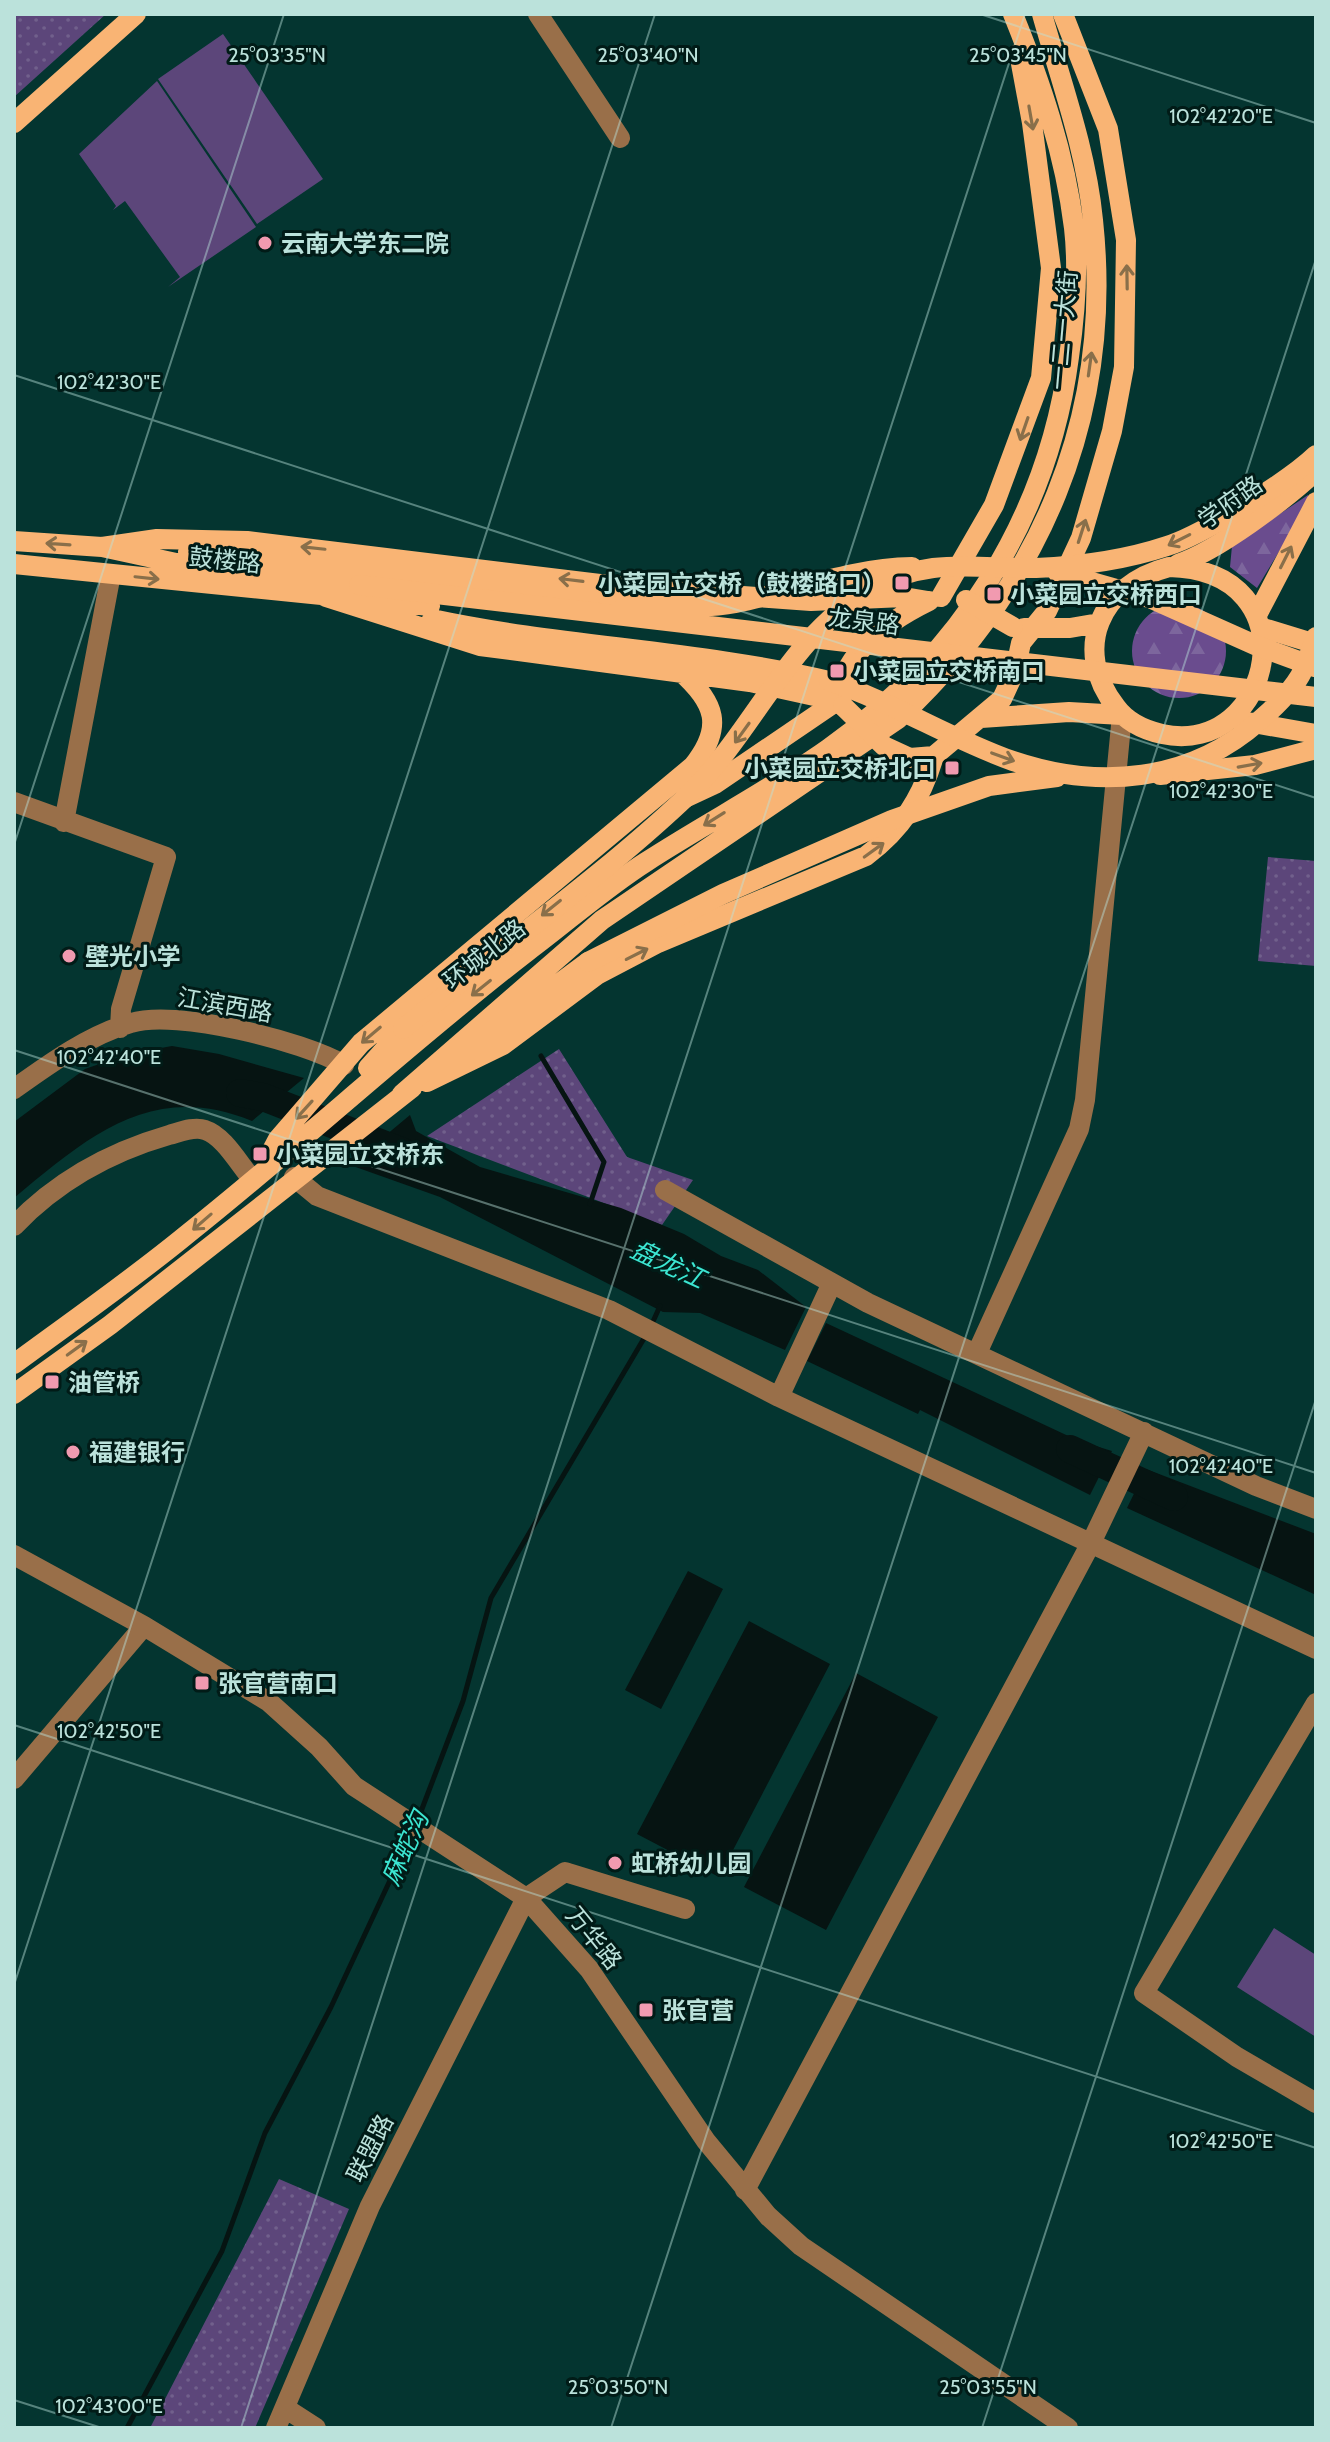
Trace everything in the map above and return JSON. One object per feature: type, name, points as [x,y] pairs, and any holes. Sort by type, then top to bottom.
[{"type":"main road","points":[[14,123],[136,14]]},
{"type":"main road","points":[[840,704],[840,681],[856,656],[887,623],[934,599],[994,505],[1016,453],[1041,378],[1049,321],[1051,268],[1032,123],[1012,14]]},
{"type":"main road","name":"一二一大街","points":[[976,595],[1020,529],[1045,464],[1065,393],[1076,311],[1074,231],[1062,160],[1038,76],[1012,14]]},
{"type":"main road","name":"一二一大街","points":[[1007,594],[1046,521],[1072,449],[1089,371],[1097,296],[1093,218],[1073,114],[1042,14]]},
{"type":"main road","points":[[326,597],[480,646],[680,671],[840,704],[884,746],[910,758],[934,756],[1002,699],[1015,671],[1022,633],[1052,603],[1081,538],[1112,431],[1124,367],[1128,285],[1121,194],[1108,129],[1063,14]]},
{"type":"main road","points":[[102,547],[266,559],[625,605],[705,607],[764,597],[872,568],[961,564],[1037,568],[1106,562],[1170,545],[1255,499],[1316,455]]},
{"type":"main road","name":"学府路","points":[[1169,567],[1193,559],[1316,471]]},
{"type":"main road","points":[[1259,620],[1316,502]]},
{"type":"main road","points":[[102,547],[157,539],[247,541],[633,588],[811,601],[904,597],[934,599],[976,595],[1022,633],[1099,623]]},
{"type":"main road","name":"鼓楼路","points":[[14,541],[102,547],[176,563],[359,585]]},
{"type":"main road","name":"鼓楼路","points":[[14,564],[326,597],[429,612]]},
{"type":"main road","points":[[332,1111],[403,1029],[685,799],[739,738],[791,661],[825,620],[873,588],[924,567]]},
{"type":"main road","points":[[1169,567],[1194,568],[1218,576],[1239,591],[1259,620],[1263,653],[1259,678],[1248,701],[1230,719],[1204,733],[1175,737],[1147,731],[1122,715],[1103,690],[1095,667],[1094,644],[1099,623],[1111,601],[1127,584],[1147,573],[1169,567]]},
{"type":"main road","points":[[1037,568],[1152,599],[1255,645],[1316,667]]},
{"type":"main road","name":"龙泉路","points":[[359,585],[1316,697]]},
{"type":"main road","name":"环城北路","points":[[402,1094],[602,920],[898,719],[940,680],[1007,594]]},
{"type":"main road","name":"环城北路","points":[[14,1364],[185,1236],[257,1175],[282,1144],[332,1111],[488,983],[641,865],[829,748],[895,694],[959,627],[976,595]]},
{"type":"main road","points":[[1052,603],[1052,615],[1070,628]]},
{"type":"main road","points":[[429,612],[516,635],[769,667],[829,681],[869,694],[973,746],[1072,776]]},
{"type":"main road","name":"龙泉路","points":[[429,612],[1316,710]]},
{"type":"main road","points":[[1259,620],[1316,644]]},
{"type":"main road","points":[[1144,776],[1200,761],[1238,740],[1271,710],[1299,677],[1316,637]]},
{"type":"main road","points":[[282,1144],[361,1043],[677,782],[709,746],[713,718],[710,703],[680,671]]},
{"type":"main road","points":[[604,842],[658,811],[715,784],[840,704]]},
{"type":"main road","points":[[981,718],[1069,712],[1122,715]]},
{"type":"main road","points":[[1230,719],[1316,734]]},
{"type":"main road","points":[[14,1394],[110,1325],[402,1094],[492,1036],[588,962],[723,894],[932,805],[989,786],[1072,776],[1144,776],[1255,765],[1316,749]]},
{"type":"main road","points":[[402,1094],[503,1045],[597,975],[658,943],[866,856],[889,839],[914,806],[926,783],[934,756]]},
{"type":"street","points":[[538,14],[620,138]]},
{"type":"street","points":[[64,822],[111,574]]},
{"type":"street","points":[[977,1353],[1079,1129],[1085,1100],[1122,715]]},
{"type":"street","points":[[14,802],[166,857],[121,1009],[120,1028]]},
{"type":"street","name":"江滨西路","points":[[14,1089],[52,1061],[132,1022],[173,1020],[260,1035],[329,1056],[344,1065]]},
{"type":"street","points":[[14,1226],[71,1178],[115,1153],[190,1129],[203,1129],[215,1135],[257,1175]]},
{"type":"street","points":[[294,1177],[317,1196],[560,1289],[649,1330],[779,1397],[1316,1649]]},
{"type":"street","points":[[665,1190],[832,1283],[1256,1486],[1316,1509]]},
{"type":"street","points":[[779,1397],[832,1283]]},
{"type":"street","points":[[745,2190],[1091,1543],[1144,1432]]},
{"type":"street","name":"万华路","points":[[14,1555],[144,1626],[269,1702],[319,1747],[354,1786],[526,1898],[589,1969],[706,2141],[745,2190],[801,2246],[1068,2428]]},
{"type":"street","points":[[14,1779],[144,1626]]},
{"type":"street","points":[[1316,1703],[1144,1993],[1237,2057],[1316,2103]]},
{"type":"street","points":[[526,1898],[565,1872],[685,1909]]},
{"type":"street","name":"联盟路","points":[[276,2428],[370,2206],[526,1898]]},
{"type":"street","points":[[285,2408],[316,2428]]},
{"type":"shaded area","points":[[14,14],[106,14],[14,97]]},
{"type":"shaded area","points":[[223,34],[323,179],[257,224],[158,79]]},
{"type":"shaded area","points":[[157,81],[256,227],[168,287],[180,277],[125,201],[113,210],[116,206],[79,154]]},
{"type":"shaded area","points":[[1268,857],[1316,861],[1316,966],[1258,961]]},
{"type":"shaded area","points":[[559,1049],[627,1157],[693,1180],[662,1225],[427,1136]]},
{"type":"shaded area","points":[[1274,1928],[1316,1955],[1316,2037],[1237,1987]]},
{"type":"shaded area","points":[[279,2179],[349,2209],[255,2428],[150,2428]]},
{"type":"green space","points":[[1308,495],[1311,499],[1257,588],[1230,567],[1232,546]]},
{"type":"green space","points":[[1179,604],[1197,607],[1212,618],[1223,633],[1226,651],[1223,669],[1212,684],[1197,695],[1179,698],[1161,695],[1146,684],[1135,669],[1132,651],[1135,633],[1146,618],[1161,607]]},
{"type":"water","points":[[172,1046],[219,1054],[304,1078],[252,1121],[216,1110],[183,1107],[152,1111],[123,1121],[68,1154],[14,1198],[14,1122],[85,1069],[128,1054]]},
{"type":"water","points":[[410,1115],[416,1131],[480,1167],[621,1208],[684,1234],[721,1256],[758,1270],[806,1307],[785,1350],[700,1313],[663,1312],[440,1197],[350,1165]]},
{"type":"water","points":[[826,1323],[1079,1441],[1112,1451],[1090,1495],[920,1410],[918,1414],[807,1361]]},
{"type":"water","points":[[1146,1469],[1316,1534],[1316,1595],[1127,1508]]},
{"type":"water","points":[[688,1571],[723,1589],[661,1709],[625,1690]]},
{"type":"water","points":[[749,1621],[830,1664],[719,1877],[637,1834]]},
{"type":"water","points":[[856,1673],[938,1717],[826,1930],[744,1887]]},
{"type":"waterway","points":[[541,1056],[604,1162],[590,1204]]},
{"type":"waterway","name":"盘龙江","points":[[240,1093],[263,1097],[411,1155]]},
{"type":"waterway","name":"麻蛇沟","points":[[651,1326],[660,1306]]},
{"type":"waterway","name":"麻蛇沟","points":[[417,1822],[463,1701],[491,1598],[646,1335]]},
{"type":"waterway","name":"盘龙江","points":[[1070,1449],[1174,1497]]},
{"type":"waterway","name":"麻蛇沟","points":[[127,2428],[222,2251],[265,2133],[331,2007],[413,1831]]},
{"type":"place","name":"云南大学东二院","points":[[265,243]]},
{"type":"place","name":"小菜园立交桥（鼓楼路口）","points":[[902,583]]},
{"type":"place","name":"小菜园立交桥西口","points":[[994,594]]},
{"type":"place","name":"小菜园立交桥南口","points":[[837,671]]},
{"type":"place","name":"小菜园立交桥北口","points":[[952,768]]},
{"type":"place","name":"壁光小学","points":[[69,956]]},
{"type":"place","name":"小菜园立交桥东","points":[[260,1154]]},
{"type":"place","name":"油管桥","points":[[52,1382]]},
{"type":"place","name":"福建银行","points":[[73,1452]]},
{"type":"place","name":"张官营南口","points":[[202,1683]]},
{"type":"place","name":"虹桥幼儿园","points":[[615,1863]]},
{"type":"place","name":"张官营","points":[[646,2010]]}]
